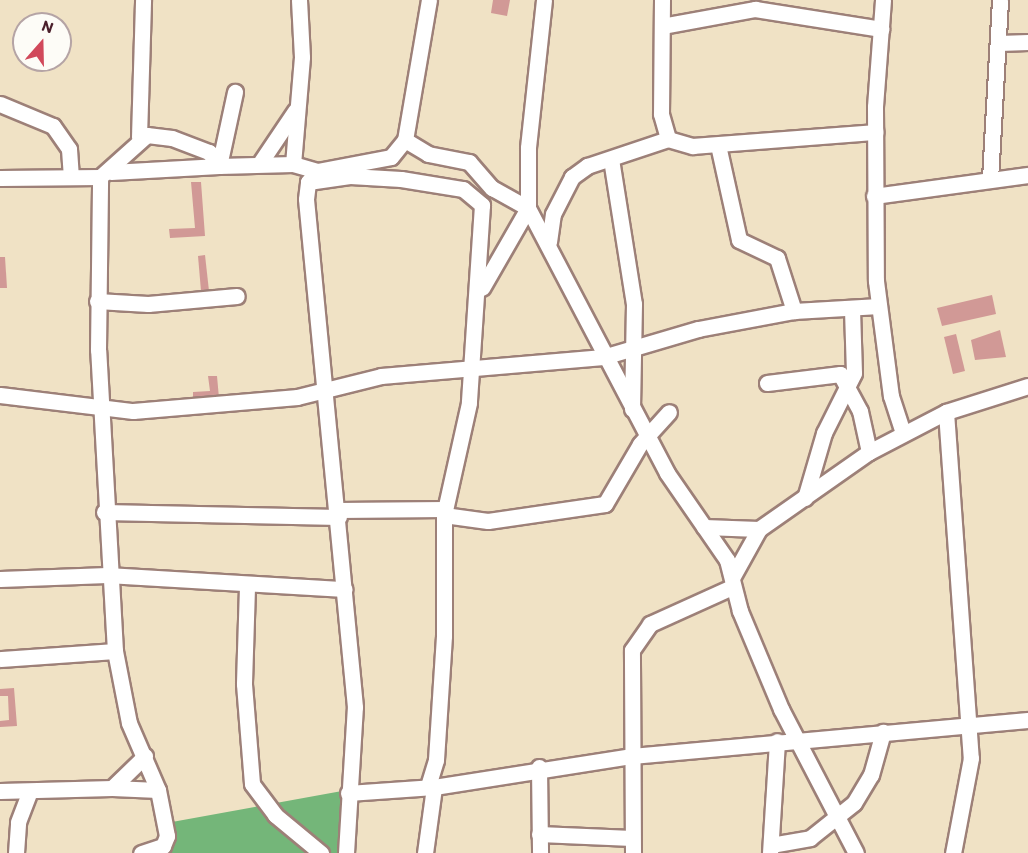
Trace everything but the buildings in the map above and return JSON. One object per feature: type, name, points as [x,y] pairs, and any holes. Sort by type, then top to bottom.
[{"type":"street","points":[[141,853],[167,842],[158,790],[146,756],[129,723],[115,651],[107,575],[97,301],[105,174],[139,137],[143,0]]},
{"type":"street","points":[[293,164],[294,111],[302,57],[299,0]]},
{"type":"street","points":[[313,177],[382,160],[405,140],[429,0]]},
{"type":"street","points":[[480,291],[528,208],[528,148],[544,0]]},
{"type":"street","points":[[662,0],[662,114],[668,139],[680,146],[718,145],[875,132]]},
{"type":"street","points":[[883,0],[875,132],[874,196],[879,306],[891,396],[903,432]]},
{"type":"street","points":[[990,180],[999,43],[999,0]]},
{"type":"street","points":[[662,26],[755,9],[881,29]]},
{"type":"street","points":[[999,43],[1028,42]]},
{"type":"street","points":[[219,166],[235,92]]},
{"type":"street","points":[[0,104],[53,126],[69,149],[71,177]]},
{"type":"street","points":[[260,163],[294,111]]},
{"type":"street","points":[[139,137],[189,144],[209,152],[219,166]]},
{"type":"street","points":[[549,242],[553,214],[572,177],[611,159],[668,139]]},
{"type":"street","points":[[405,140],[428,154],[470,162],[492,188],[528,208],[549,242],[603,357],[648,438],[704,527],[732,581],[796,739],[856,853]]},
{"type":"street","points":[[718,145],[739,240],[777,258],[794,311]]},
{"type":"street","points":[[991,147],[1010,177]]},
{"type":"street","points":[[611,159],[631,277],[634,345],[632,409]]},
{"type":"street","points":[[0,178],[71,177],[260,163],[293,164],[313,177],[366,176],[475,194],[482,205],[480,291],[472,368],[464,433],[445,512],[444,636],[436,760],[425,853]]},
{"type":"street","points":[[874,196],[1028,175]]},
{"type":"street","points":[[313,177],[325,394],[339,513],[355,707],[346,853]]},
{"type":"street","points":[[97,301],[148,304],[237,296]]},
{"type":"street","points":[[0,395],[100,409],[158,409],[325,394],[363,379],[603,357],[634,345],[794,311],[879,306]]},
{"type":"street","points":[[805,499],[824,433],[849,386],[855,367],[852,308]]},
{"type":"street","points":[[767,382],[834,373],[849,386],[869,452]]},
{"type":"street","points":[[540,834],[633,845],[632,650],[638,636],[650,624],[732,581],[759,529],[805,499],[869,452],[903,432],[946,412],[1028,386]]},
{"type":"street","points":[[104,512],[445,512],[488,521],[604,504],[648,438],[669,412]]},
{"type":"street","points":[[946,412],[970,758],[953,853]]},
{"type":"street","points":[[704,527],[759,529]]},
{"type":"street","points":[[0,579],[107,575],[247,587],[345,589]]},
{"type":"street","points":[[247,587],[244,684],[252,784],[275,814],[321,853]]},
{"type":"street","points":[[0,658],[115,651]]},
{"type":"street","points":[[348,793],[431,787],[539,766],[631,756],[883,732],[967,721],[1028,720]]},
{"type":"street","points":[[777,741],[771,849],[810,838],[838,818],[863,790],[883,732]]},
{"type":"street","points":[[112,788],[146,756]]},
{"type":"street","points":[[539,766],[540,853]]},
{"type":"street","points":[[0,791],[29,793],[112,788],[158,790]]},
{"type":"street","points":[[16,853],[18,822],[29,793]]},
{"type":"green space","points":[[342,791],[345,853],[171,853],[172,822]]}]
